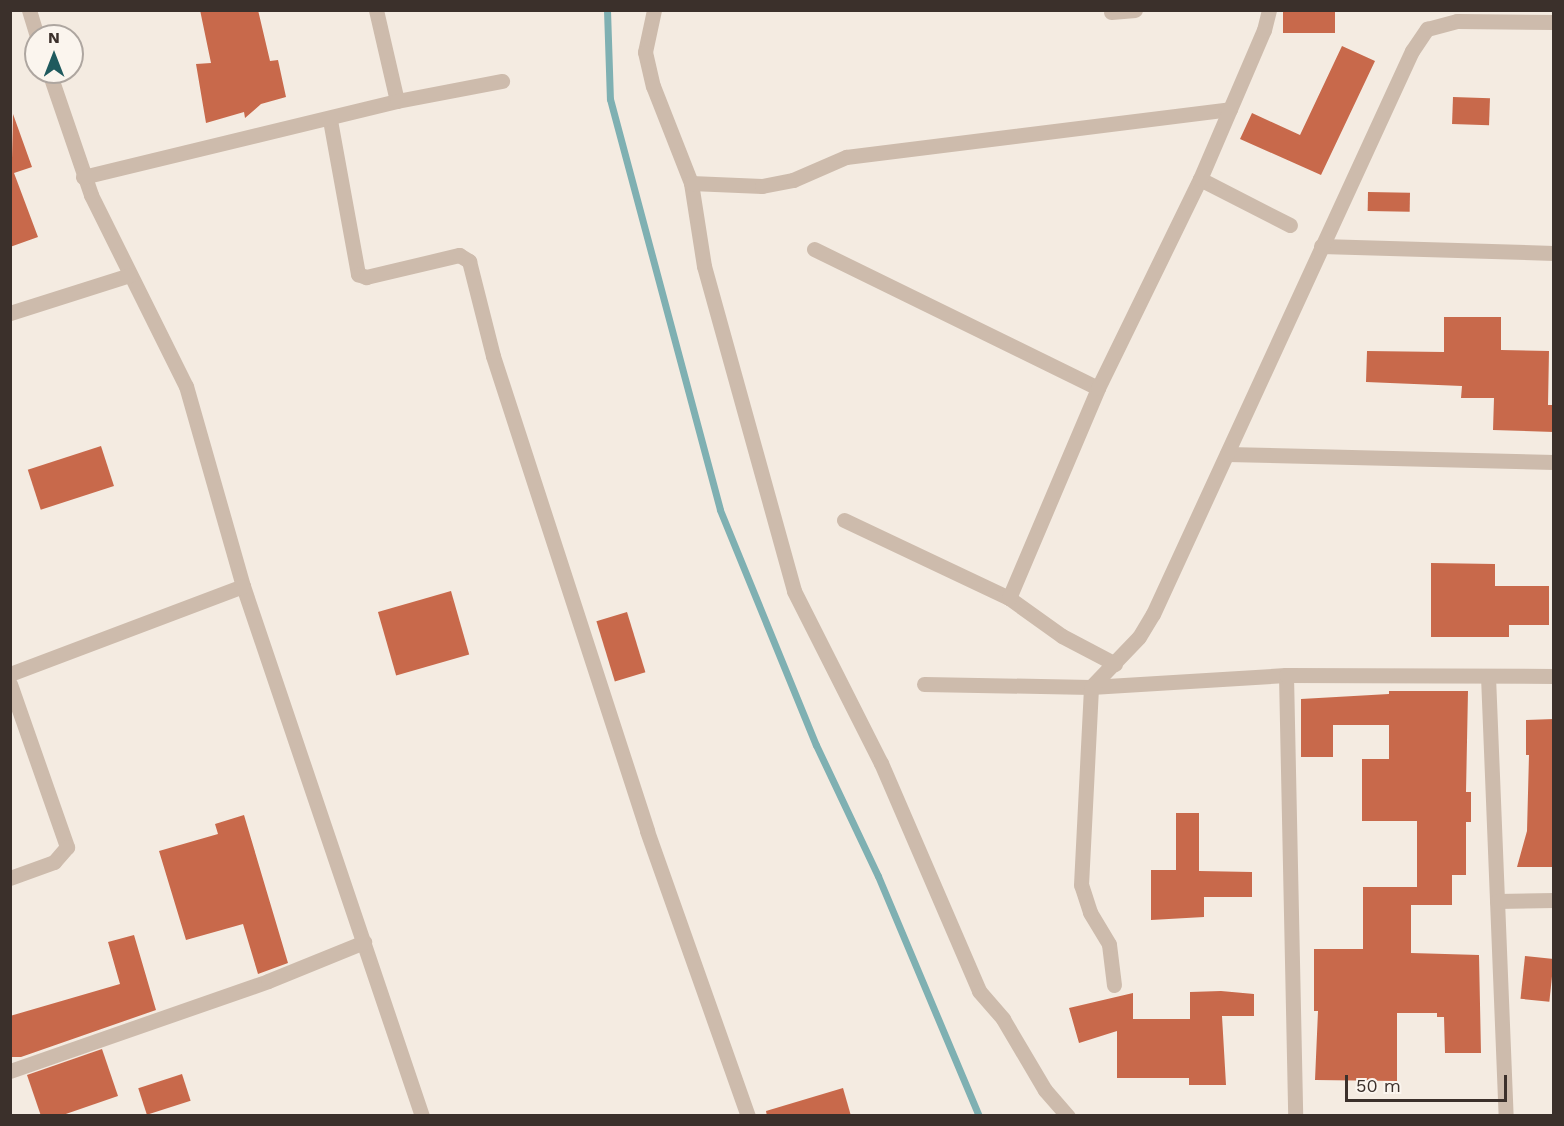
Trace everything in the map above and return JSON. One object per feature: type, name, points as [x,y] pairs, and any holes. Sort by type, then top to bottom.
[{"type":"street","points":[[376,10],[398,101]]},
{"type":"street","points":[[654,10],[645,52],[653,86],[691,183],[704,267],[794,591],[881,763],[979,991],[1003,1019],[1045,1090],[1068,1116]]},
{"type":"street","points":[[1111,12],[1135,10]]},
{"type":"street","points":[[1009,597],[1098,388],[1200,178],[1269,10]]},
{"type":"street","points":[[1114,985],[1109,944],[1089,912],[1081,885],[1091,687],[1139,637],[1153,614],[1412,51],[1427,29],[1457,21],[1554,22]]},
{"type":"street","points":[[83,177],[330,120],[398,101],[502,81]]},
{"type":"street","points":[[53,84],[83,177],[186,386],[243,586],[422,1116]]},
{"type":"street","points":[[691,183],[762,186],[793,180],[846,157],[1230,109]]},
{"type":"street","points":[[330,120],[358,274],[366,277],[459,255],[469,261],[493,356],[646,831],[748,1116]]},
{"type":"street","points":[[1200,178],[1290,225]]},
{"type":"street","points":[[1321,246],[1554,253]]},
{"type":"street","points":[[814,249],[1098,388]]},
{"type":"street","points":[[10,313],[130,275]]},
{"type":"street","points":[[1227,454],[1554,462]]},
{"type":"street","points":[[844,520],[1009,597],[1062,636],[1115,664]]},
{"type":"street","points":[[10,674],[243,586]]},
{"type":"street","points":[[1286,675],[1295,1116]]},
{"type":"street","points":[[924,684],[1091,687],[1286,675],[1554,676]]},
{"type":"street","points":[[1488,676],[1506,1116]]},
{"type":"street","points":[[10,684],[68,847],[54,862],[10,878]]},
{"type":"street","points":[[1497,900],[1554,900]]},
{"type":"street","points":[[10,1071],[268,981],[364,942]]},
{"type":"building","points":[[200,10],[258,10],[270,61],[278,60],[286,97],[261,104],[245,118],[244,112],[206,123],[196,64],[211,63]]},
{"type":"building","points":[[1283,12],[1335,12],[1335,33],[1283,33]]},
{"type":"building","points":[[1342,46],[1375,61],[1321,175],[1240,139],[1252,113],[1300,135]]},
{"type":"building","points":[[1453,97],[1490,98],[1489,125],[1452,124]]},
{"type":"building","points":[[13,114],[32,167],[14,173],[38,237],[10,247]]},
{"type":"building","points":[[1368,192],[1410,193],[1410,212],[1368,211]]},
{"type":"building","points":[[1444,317],[1501,317],[1501,350],[1549,351],[1548,405],[1554,405],[1554,432],[1493,430],[1494,398],[1461,398],[1462,386],[1366,382],[1367,351],[1444,352]]},
{"type":"building","points":[[101,446],[114,486],[41,510],[28,470]]},
{"type":"building","points":[[1431,563],[1495,564],[1495,586],[1549,586],[1549,625],[1509,625],[1509,637],[1431,637]]},
{"type":"building","points":[[451,591],[469,654],[396,675],[378,612]]},
{"type":"building","points":[[627,612],[645,672],[615,682],[596,621]]},
{"type":"building","points":[[1389,691],[1468,691],[1466,792],[1471,792],[1471,822],[1466,822],[1466,875],[1452,875],[1452,905],[1411,905],[1411,953],[1479,955],[1481,1053],[1445,1053],[1444,1017],[1437,1017],[1437,1013],[1397,1013],[1397,1081],[1315,1080],[1318,1011],[1314,1011],[1314,949],[1363,949],[1363,887],[1417,887],[1417,821],[1362,821],[1362,759],[1389,759],[1389,725],[1333,725],[1333,757],[1301,757],[1301,699],[1389,694]]},
{"type":"building","points":[[1554,719],[1554,867],[1517,867],[1527,831],[1529,755],[1526,755],[1526,720]]},
{"type":"building","points":[[1176,813],[1199,813],[1199,871],[1252,872],[1252,897],[1204,897],[1204,917],[1151,920],[1151,870],[1176,870]]},
{"type":"building","points":[[244,815],[288,963],[258,974],[243,924],[186,940],[159,851],[218,834],[215,824]]},
{"type":"building","points":[[134,935],[156,1010],[21,1057],[10,1057],[10,1016],[120,984],[108,942]]},
{"type":"building","points":[[1525,956],[1554,959],[1549,1002],[1521,999]]},
{"type":"building","points":[[1221,991],[1254,994],[1254,1016],[1222,1016],[1226,1085],[1189,1085],[1189,1078],[1117,1078],[1117,1031],[1079,1043],[1069,1008],[1133,993],[1133,1019],[1190,1019],[1190,992]]},
{"type":"building","points":[[102,1049],[118,1096],[60,1116],[41,1116],[27,1075]]},
{"type":"building","points":[[182,1074],[191,1101],[147,1115],[138,1088]]},
{"type":"building","points":[[843,1088],[851,1116],[767,1116],[766,1111]]},
{"type":"waterway","points":[[607,10],[610,99],[720,510],[816,745],[878,876],[979,1116]]}]
